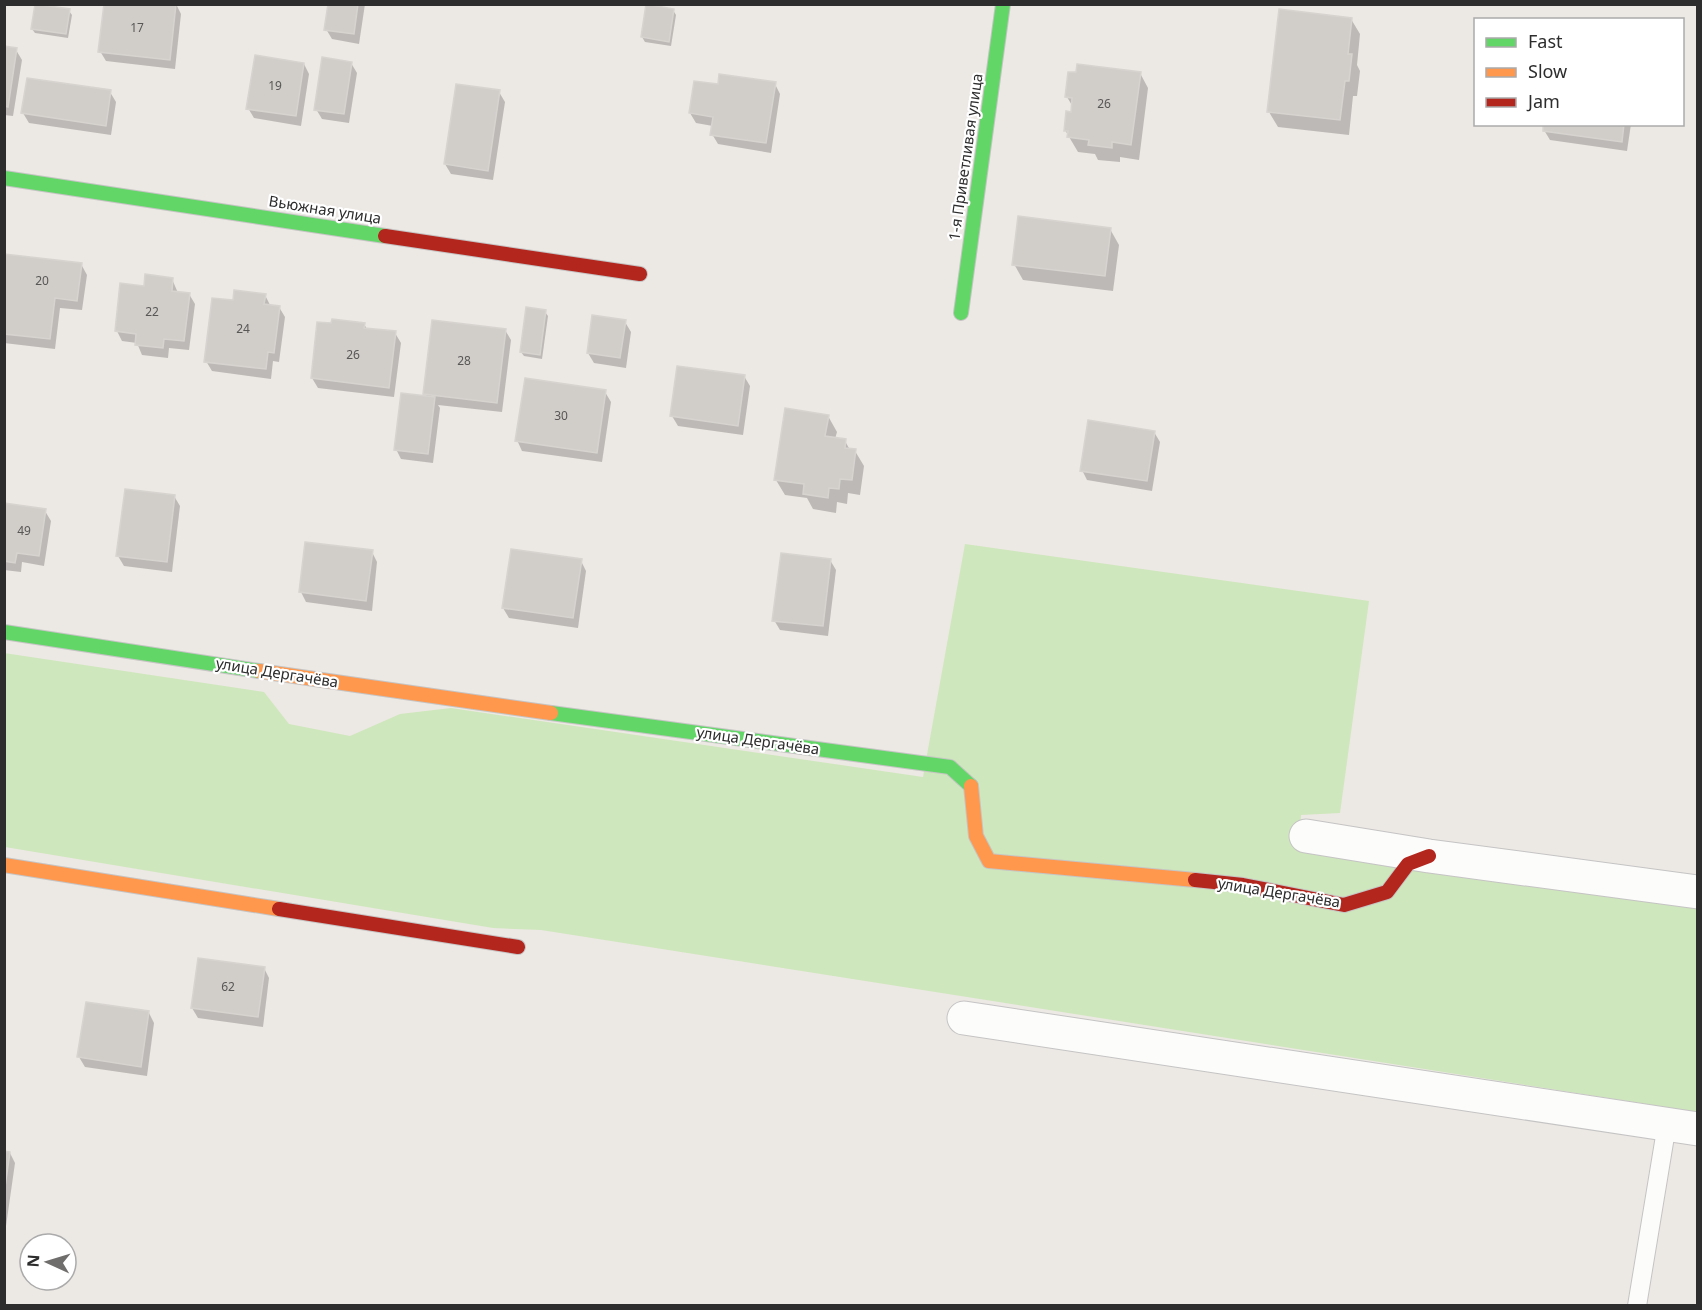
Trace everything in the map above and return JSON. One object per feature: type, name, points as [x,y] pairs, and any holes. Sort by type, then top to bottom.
[{"type":"street","name":"1-я Приветливая улица","points":[[961,313],[1003,4]]},
{"type":"street","name":"Вьюжная улица","points":[[4,178],[640,274]]},
{"type":"street","name":"улица Дергачёва","points":[[4,632],[413,694],[950,767],[972,787],[976,836],[989,861],[1243,885],[1344,905],[1387,892],[1408,864],[1428,856]]},
{"type":"street","points":[[1306,836],[1428,856],[1698,892]]},
{"type":"street","points":[[4,865],[518,947]]},
{"type":"street","points":[[964,1018],[1682,1127]]},
{"type":"lane","points":[[1637,1305],[1682,1127]]},
{"type":"green space","points":[[965,544],[1369,601],[1340,813],[1301,815],[1299,851],[1697,903],[1697,1112],[541,930],[493,928],[5,847],[4,653],[264,692],[289,724],[350,736],[400,714],[451,708],[923,777]]},
{"type":"building","points":[[35,4],[70,9],[66,34],[31,29]]},
{"type":"building","points":[[104,4],[176,4],[170,60],[98,52]]},
{"type":"building","points":[[328,4],[358,4],[354,34],[324,30]]},
{"type":"building","points":[[646,4],[674,9],[669,42],[641,37]]},
{"type":"building","points":[[1279,9],[1352,18],[1348,54],[1352,54],[1349,81],[1345,81],[1340,120],[1267,112]]},
{"type":"building","points":[[4,46],[17,48],[8,107],[4,106]]},
{"type":"building","points":[[255,55],[304,63],[296,116],[246,109]]},
{"type":"building","points":[[322,57],[352,62],[344,114],[314,110]]},
{"type":"building","points":[[1077,64],[1141,72],[1131,145],[1112,142],[1112,148],[1088,145],[1089,140],[1067,137],[1068,131],[1064,131],[1066,111],[1071,112],[1072,98],[1065,97],[1068,72],[1076,72]]},
{"type":"building","points":[[719,74],[776,82],[766,143],[710,135],[713,117],[689,113],[694,81],[718,84]]},
{"type":"building","points":[[27,78],[111,90],[106,126],[21,113]]},
{"type":"building","points":[[456,84],[500,90],[488,171],[444,164]]},
{"type":"building","points":[[1543,126],[1624,126],[1622,142],[1543,131]]},
{"type":"building","points":[[1018,216],[1111,228],[1105,276],[1012,265]]},
{"type":"building","points":[[4,254],[82,263],[77,301],[55,298],[50,339],[4,334]]},
{"type":"building","points":[[145,274],[173,278],[172,291],[190,293],[184,341],[164,339],[163,348],[135,345],[136,334],[115,331],[120,283],[144,286]]},
{"type":"building","points":[[234,290],[266,294],[264,304],[280,306],[274,353],[268,352],[266,369],[204,362],[212,298],[233,300]]},
{"type":"building","points":[[526,307],[546,310],[540,355],[520,352]]},
{"type":"building","points":[[592,315],[626,320],[620,358],[587,353]]},
{"type":"building","points":[[332,319],[365,323],[364,328],[396,331],[389,388],[311,378],[317,322],[331,323]]},
{"type":"building","points":[[432,320],[506,329],[497,403],[423,394]]},
{"type":"building","points":[[677,366],[745,375],[738,426],[670,416]]},
{"type":"building","points":[[525,378],[606,390],[597,453],[515,441]]},
{"type":"building","points":[[401,393],[435,397],[428,454],[394,450]]},
{"type":"building","points":[[785,408],[829,415],[825,436],[846,439],[845,448],[856,449],[852,480],[840,479],[839,489],[829,488],[828,498],[803,494],[804,484],[774,480]]},
{"type":"building","points":[[1088,420],[1155,431],[1147,481],[1080,471]]},
{"type":"building","points":[[125,489],[175,495],[167,562],[116,556]]},
{"type":"building","points":[[4,503],[46,509],[39,556],[17,553],[15,563],[4,561]]},
{"type":"building","points":[[305,542],[373,550],[366,601],[299,592]]},
{"type":"building","points":[[511,549],[582,559],[573,618],[502,608]]},
{"type":"building","points":[[781,553],[831,559],[823,626],[772,621]]},
{"type":"building","points":[[198,958],[265,967],[258,1017],[191,1008]]},
{"type":"building","points":[[86,1002],[149,1011],[141,1067],[77,1057]]},
{"type":"building","points":[[4,1151],[10,1152],[4,1194]]},
{"type":"traffic: fast","points":[[961,313],[1003,4]]},
{"type":"traffic: fast","points":[[4,178],[385,236]]},
{"type":"traffic: fast","points":[[4,632],[259,671]]},
{"type":"traffic: fast","points":[[551,713],[950,767],[971,786]]},
{"type":"traffic: slow","points":[[259,671],[551,713]]},
{"type":"traffic: slow","points":[[971,786],[976,836],[989,861],[1195,880]]},
{"type":"traffic: slow","points":[[4,865],[279,909]]},
{"type":"traffic: jam","points":[[385,236],[640,274]]},
{"type":"traffic: jam","points":[[1195,880],[1243,885],[1344,905],[1387,892],[1408,864],[1429,856]]},
{"type":"traffic: jam","points":[[279,909],[518,947]]}]
